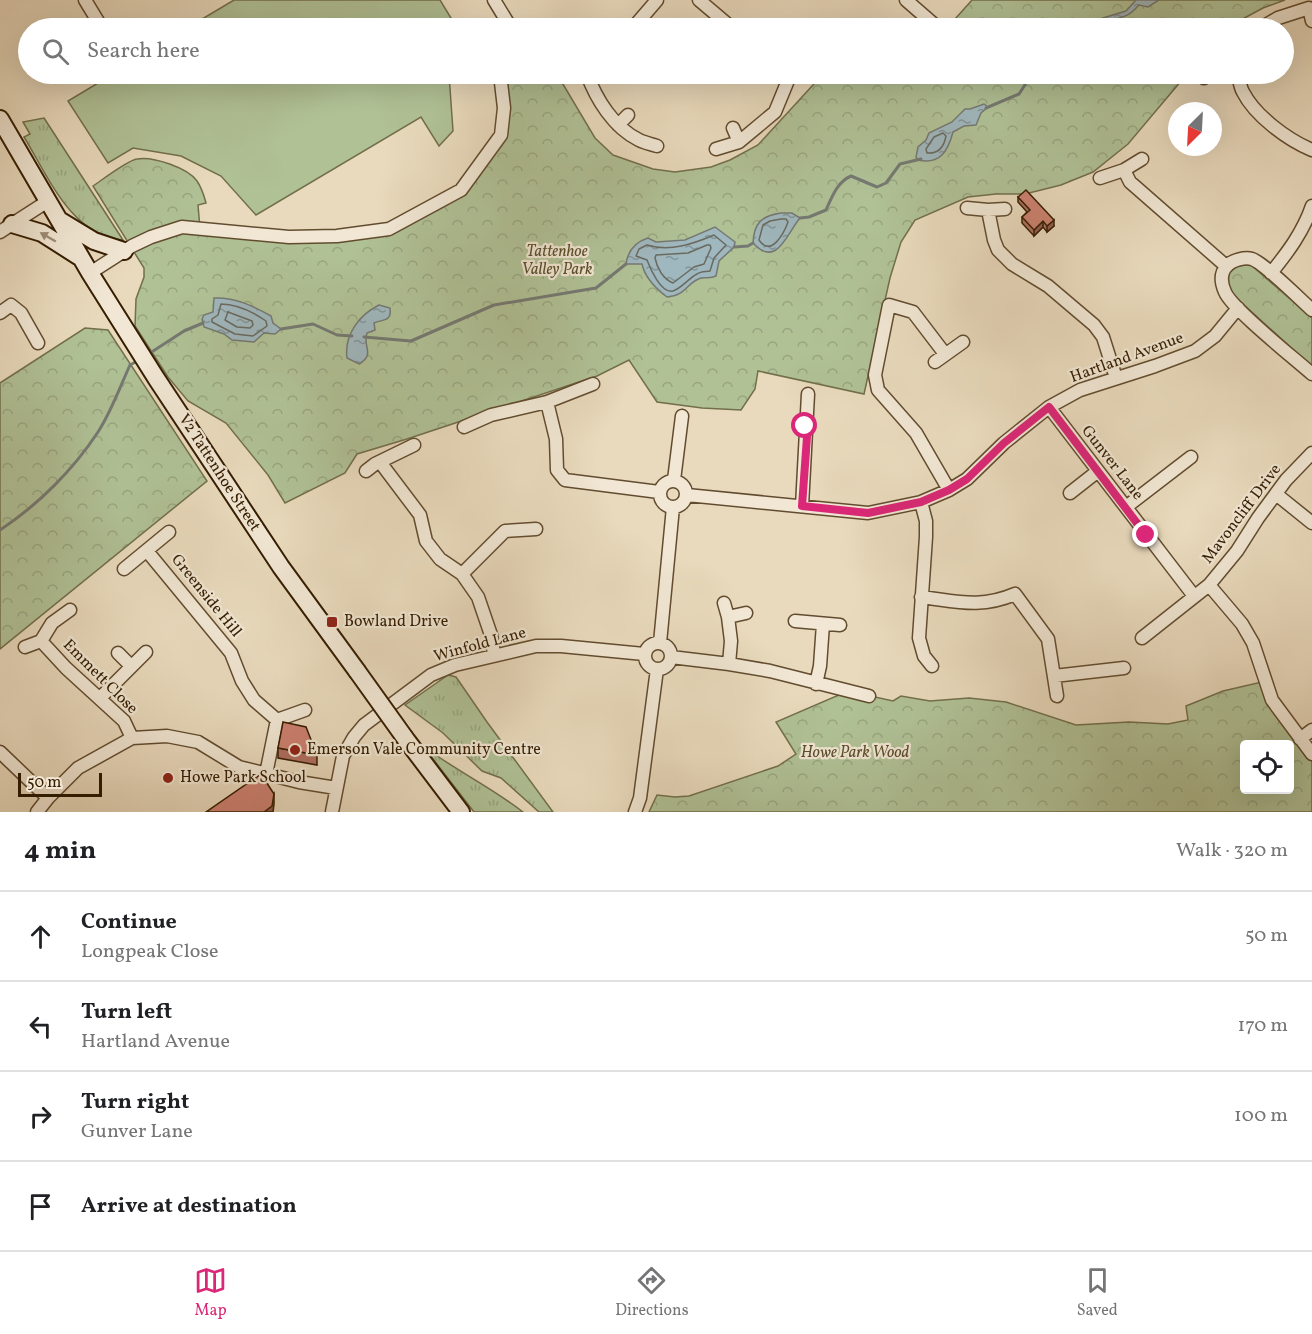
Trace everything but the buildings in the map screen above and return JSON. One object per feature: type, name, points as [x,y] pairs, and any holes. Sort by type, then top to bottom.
[{"type":"street","points":[[85,0],[96,18]]},
{"type":"street","points":[[494,0],[505,18]]},
{"type":"street","points":[[642,18],[657,0]]},
{"type":"street","points":[[699,0],[720,18]]},
{"type":"street","points":[[906,0],[927,18]]},
{"type":"street","points":[[1278,18],[1310,8],[1312,21]]},
{"type":"street","points":[[90,273],[151,237],[182,227],[289,237],[337,236],[389,229],[461,190],[501,135],[504,108],[501,84]]},
{"type":"street","points":[[590,84],[594,94],[618,125],[638,140],[657,146]]},
{"type":"street","points":[[716,149],[739,142],[775,112],[787,84]]},
{"type":"street","points":[[1240,84],[1242,92],[1255,109],[1292,142],[1312,150]]},
{"type":"street","points":[[618,125],[628,115]]},
{"type":"street","name":"V2 Tattenhoe Street","points":[[0,119],[90,273],[156,378],[281,567],[461,812]]},
{"type":"street","points":[[733,128],[739,142]]},
{"type":"street","points":[[1100,178],[1124,170],[1142,159]]},
{"type":"street","points":[[1124,170],[1130,182],[1226,266]]},
{"type":"street","points":[[6,228],[48,201]]},
{"type":"street","points":[[1272,273],[1294,245],[1312,206]]},
{"type":"street","points":[[967,208],[1005,209]]},
{"type":"street","points":[[988,210],[998,250],[1012,264],[1048,286],[1094,325],[1103,337],[1116,378]]},
{"type":"street","points":[[60,220],[94,241],[124,251]]},
{"type":"street","points":[[6,228],[42,233],[81,258]]},
{"type":"street","points":[[1312,310],[1272,273],[1252,259],[1236,260],[1226,266],[1221,279],[1225,294],[1312,374]]},
{"type":"street","points":[[0,313],[10,305],[21,313],[38,344]]},
{"type":"street","points":[[949,490],[916,433],[878,390],[875,375],[889,305],[913,312],[940,358],[963,342]]},
{"type":"street","name":"Hartland Avenue","points":[[687,495],[868,513],[921,502],[967,479],[1004,443],[1049,407],[1080,390],[1195,351],[1215,336],[1238,308]]},
{"type":"street","points":[[464,427],[491,415],[547,402],[593,384]]},
{"type":"street","points":[[802,506],[808,394]]},
{"type":"street","points":[[547,402],[556,439],[557,470],[565,480],[659,492]]},
{"type":"street","name":"Gunver Lane","points":[[1049,407],[1194,596]]},
{"type":"street","points":[[674,480],[682,416]]},
{"type":"street","points":[[366,471],[375,464],[414,445]]},
{"type":"street","name":"Mavoncliff Drive","points":[[1142,638],[1209,585],[1237,551],[1276,494],[1312,453]]},
{"type":"street","points":[[1126,507],[1191,457]]},
{"type":"street","points":[[380,462],[420,515],[426,541],[440,559],[462,574],[478,597],[491,635],[494,654]]},
{"type":"street","points":[[1070,494],[1098,471]]},
{"type":"street","points":[[674,480],[682,484],[687,495],[682,504],[673,507],[665,505],[660,500],[659,492],[664,484],[674,480]]},
{"type":"street","points":[[1276,494],[1312,523]]},
{"type":"street","points":[[921,502],[926,521],[919,638],[924,656],[932,666]]},
{"type":"street","points":[[660,643],[673,507]]},
{"type":"street","points":[[462,574],[505,531],[536,529]]},
{"type":"street","points":[[124,569],[169,532]]},
{"type":"street","name":"Greenside Hill","points":[[147,551],[231,653],[242,681],[254,700],[278,720]]},
{"type":"street","points":[[1209,585],[1242,624],[1253,643],[1272,700],[1312,754]]},
{"type":"street","points":[[921,597],[978,604],[998,601],[1015,594],[1048,639],[1057,696]]},
{"type":"street","points":[[724,603],[731,640],[729,664]]},
{"type":"street","points":[[25,647],[41,641],[52,622],[70,610]]},
{"type":"street","points":[[728,616],[746,614]]},
{"type":"street","points":[[795,621],[840,625]]},
{"type":"street","points":[[816,684],[820,666],[823,624]]},
{"type":"street","name":"Emmett Close","points":[[41,641],[66,668],[124,721],[132,738]]},
{"type":"street","points":[[660,643],[669,650],[671,657],[668,665],[657,669],[646,663],[644,654],[648,647],[660,643]]},
{"type":"street","name":"Winfold Lane","points":[[332,812],[343,756],[354,737],[364,725],[431,675],[455,665],[494,654],[536,646],[561,646],[644,654]]},
{"type":"street","points":[[100,698],[146,652]]},
{"type":"street","points":[[118,653],[131,666]]},
{"type":"street","points":[[671,657],[770,671],[868,696]]},
{"type":"street","points":[[1054,676],[1124,668]]},
{"type":"street","points":[[635,812],[640,798],[657,669]]},
{"type":"street","points":[[266,774],[278,720],[305,710]]},
{"type":"street","points":[[1300,739],[1312,730]]},
{"type":"street","points":[[37,812],[78,768],[132,738],[167,736],[198,742],[239,767],[336,788]]},
{"type":"street","points":[[0,752],[48,798]]},
{"type":"green space","points":[[234,0],[440,0],[451,18],[204,18]]},
{"type":"green space","points":[[972,0],[1285,0],[1244,18],[956,18]]},
{"type":"green space","points":[[96,84],[450,84],[453,131],[439,146],[421,117],[256,215],[221,176],[181,156],[133,148],[108,163],[68,101]]},
{"type":"green space","name":"Tattenhoe Valley Park","points":[[500,84],[563,84],[595,138],[613,155],[653,169],[675,172],[711,167],[758,145],[814,84],[1179,84],[1128,144],[1093,172],[1061,185],[1025,194],[968,197],[915,220],[901,242],[890,278],[864,394],[758,371],[755,389],[741,410],[657,402],[629,360],[597,376],[357,454],[345,473],[285,503],[268,475],[226,423],[188,401],[168,377],[135,326],[136,299],[144,277],[144,268],[93,186],[133,160],[152,159],[178,168],[197,181],[206,203],[198,205],[200,228],[289,237],[389,229],[461,190],[501,135]]},
{"type":"green space","points":[[44,118],[123,240],[105,236],[89,228],[75,216],[52,186],[24,137],[30,134],[23,122]]},
{"type":"green space","points":[[1240,264],[1251,265],[1312,318],[1312,367],[1230,292],[1229,273]]},
{"type":"green space","points":[[85,328],[108,330],[207,481],[0,649],[0,383]]},
{"type":"green space","points":[[448,675],[456,677],[553,812],[539,812],[501,778],[482,771],[443,733],[405,705]]},
{"type":"green space","name":"Howe Park Wood","points":[[1266,681],[1312,754],[1312,812],[649,812],[657,795],[689,796],[778,766],[796,754],[776,722],[848,691],[893,701],[901,696],[930,701],[969,698],[1006,702],[1076,725],[1129,722],[1168,724],[1188,720],[1186,706],[1223,691]]},
{"type":"green space","points":[[423,746],[498,795],[523,812],[474,812]]},
{"type":"water","points":[[1136,0],[1159,0],[1148,7],[1139,5],[1132,12],[1119,18],[1103,18],[1126,11]]},
{"type":"water","points":[[984,104],[988,107],[981,113],[976,125],[964,126],[953,132],[949,145],[942,155],[932,160],[918,160],[916,157],[918,147],[926,140],[929,133],[952,122],[965,109]]},
{"type":"water","points":[[792,213],[800,218],[781,246],[769,252],[761,250],[753,243],[757,226],[768,216]]},
{"type":"water","points":[[715,227],[735,242],[734,247],[719,261],[716,276],[696,280],[678,294],[667,297],[651,282],[642,264],[626,264],[630,251],[643,240],[648,238],[656,242],[685,240]]},
{"type":"water","points":[[214,298],[229,299],[251,306],[271,316],[273,323],[281,329],[275,334],[264,333],[254,342],[232,340],[224,334],[204,327],[202,319],[204,315],[213,312]]},
{"type":"water","points":[[379,305],[390,308],[390,316],[374,323],[375,330],[367,333],[367,357],[359,364],[347,358],[348,341],[359,320]]},
{"type":"waterway","points":[[986,108],[1019,94],[1026,84]]},
{"type":"waterway","points":[[800,218],[826,210],[839,186],[851,176],[877,187],[886,183],[900,164],[921,159]]},
{"type":"waterway","points":[[734,247],[748,246],[753,243]]},
{"type":"waterway","points":[[364,337],[411,341],[494,305],[596,288],[626,264]]},
{"type":"waterway","points":[[147,355],[184,331],[203,323]]},
{"type":"waterway","points":[[281,329],[313,324],[337,335],[352,336]]},
{"type":"waterway","points":[[0,530],[41,498],[77,460],[103,424],[130,365],[139,360]]},
{"type":"place","name":"Bowland Drive","points":[[332,622]]},
{"type":"place","name":"Emerson Vale Community Centre","points":[[295,750]]},
{"type":"place","name":"Howe Park School","points":[[168,778]]},
{"type":"route","points":[[805,426],[807,437],[802,506],[868,513],[921,502],[953,488],[967,479],[1004,443],[1049,407],[1146,535]]}]
